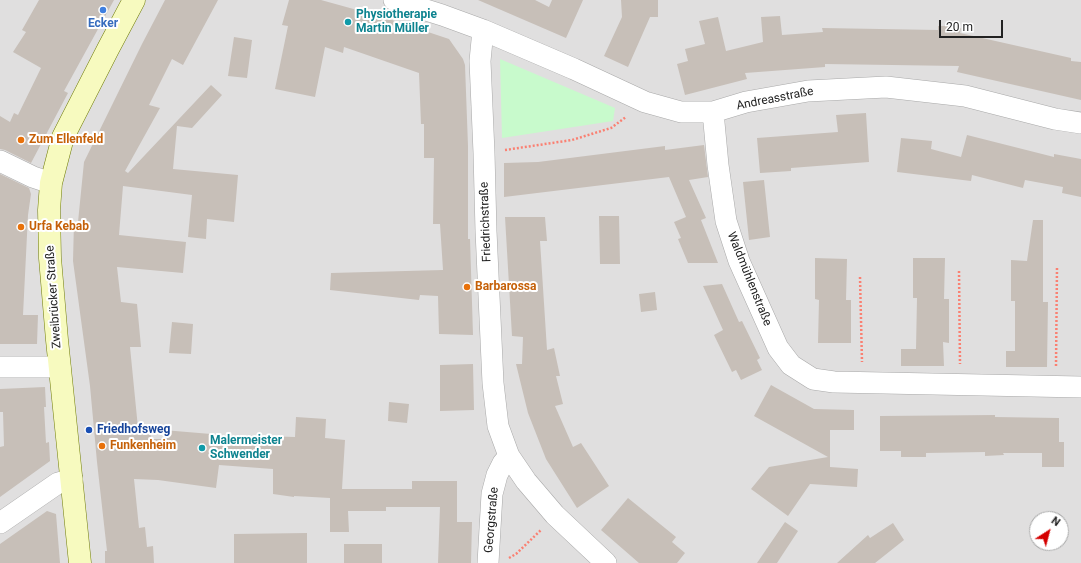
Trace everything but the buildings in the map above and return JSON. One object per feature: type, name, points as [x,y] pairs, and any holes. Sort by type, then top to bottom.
[{"type":"street","name":"Zweibrücker Straße","points":[[80,563],[50,258],[49,210],[51,183],[63,137],[134,0]]},
{"type":"street","points":[[394,0],[483,30]]},
{"type":"street","name":"Andreasstraße","points":[[483,30],[574,69],[645,102],[681,112],[713,112],[746,102],[808,91],[886,87],[965,96],[1081,124]]},
{"type":"street","name":"Friedrichstraße","points":[[483,30],[480,61],[486,239],[493,383],[498,426],[510,456],[526,480],[555,515],[606,563]]},
{"type":"street","name":"Waldmühlenstraße","points":[[713,112],[718,165],[726,221],[739,261],[778,348],[790,365],[813,378],[834,382],[1081,387]]},
{"type":"street","points":[[0,161],[33,177],[51,183]]},
{"type":"street","points":[[0,367],[60,367]]},
{"type":"street","name":"Georgstraße","points":[[496,562],[492,494],[497,476],[503,463],[510,456]]},
{"type":"street","points":[[0,522],[58,483],[72,479]]},
{"type":"path","points":[[484,153],[572,140],[611,128],[645,102]]},
{"type":"path","points":[[1056,386],[1057,267]]},
{"type":"path","points":[[959,271],[960,384]]},
{"type":"path","points":[[860,277],[862,382]]},
{"type":"path","points":[[496,562],[516,554],[530,542],[555,515]]},
{"type":"shaded area","points":[[0,0],[1081,0],[1081,563],[0,563]]},
{"type":"green space","points":[[500,59],[615,108],[613,121],[502,138]]},
{"type":"place","name":"Ecker","points":[[103,10]]},
{"type":"place","name":"Physiotherapie Martin Müller","points":[[348,22]]},
{"type":"place","name":"Zum Ellenfeld","points":[[21,140]]},
{"type":"place","name":"Urfa Kebab","points":[[21,227]]},
{"type":"place","name":"Barbarossa","points":[[467,287]]},
{"type":"place","name":"Friedhofsweg","points":[[89,430]]},
{"type":"place","name":"Funkenheim","points":[[102,446]]},
{"type":"place","name":"Malermeister Schwender","points":[[202,448]]}]
